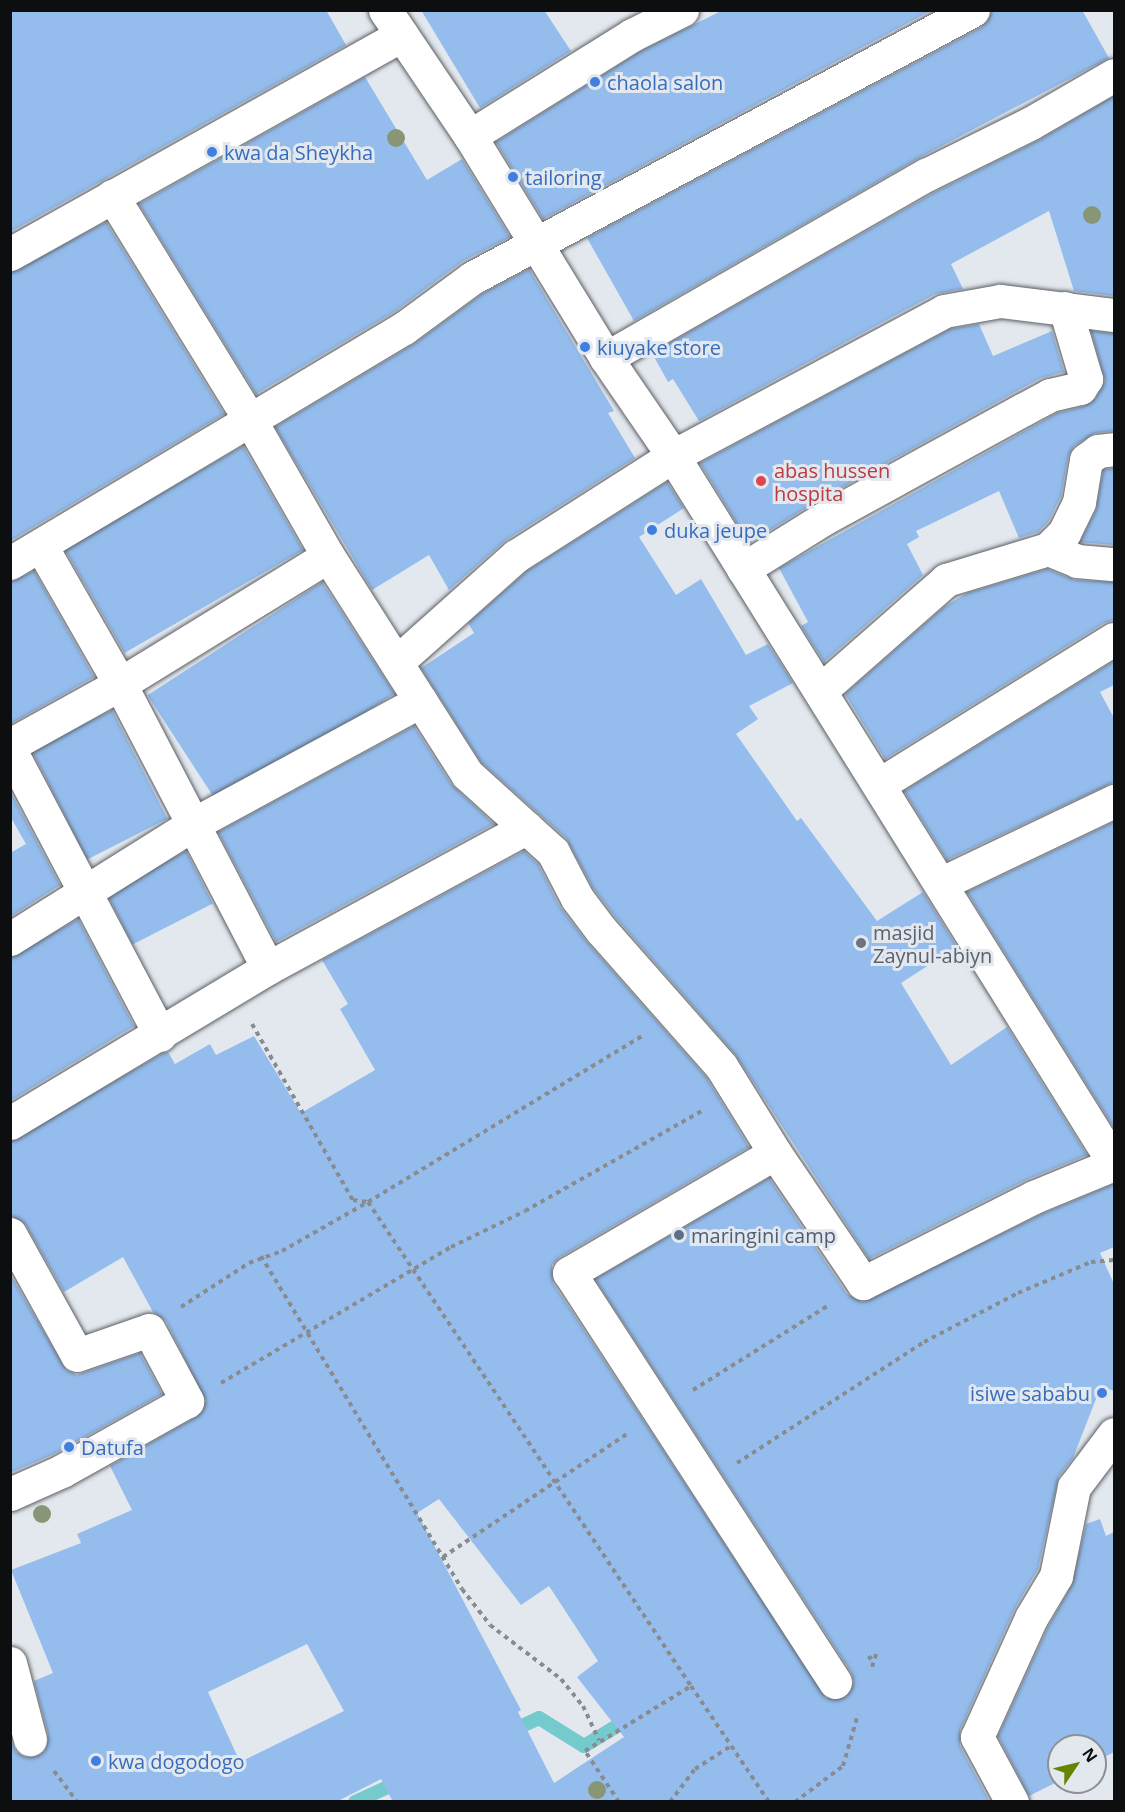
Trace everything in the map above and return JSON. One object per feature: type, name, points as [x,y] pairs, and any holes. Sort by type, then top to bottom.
[{"type":"street","points":[[470,136],[632,35],[682,10]]},
{"type":"street","points":[[10,563],[404,328],[472,278],[973,10]]},
{"type":"street","points":[[10,254],[112,196],[393,23],[470,136],[606,358],[673,456],[821,690],[1114,1164],[1034,1197],[862,1283],[775,1153],[721,1066],[601,930],[577,898],[553,852],[467,774],[420,701],[398,661],[328,556],[250,420],[112,196]]},
{"type":"street","points":[[606,358],[916,180],[1031,123],[1114,75]]},
{"type":"street","points":[[398,661],[516,556],[673,456],[944,311],[1000,301],[1114,315]]},
{"type":"street","points":[[743,569],[823,519],[1032,404],[1050,395],[1080,388],[1086,379],[1065,308]]},
{"type":"street","points":[[821,690],[946,580],[1048,549],[1064,533],[1079,502],[1086,459],[1098,451],[1114,449]]},
{"type":"street","points":[[41,546],[120,684],[268,968]]},
{"type":"street","points":[[1048,549],[1077,561],[1114,564]]},
{"type":"street","points":[[10,745],[120,684],[328,556]]},
{"type":"street","points":[[879,784],[1114,639]]},
{"type":"street","points":[[10,939],[192,825],[420,701]]},
{"type":"street","points":[[10,750],[160,1035]]},
{"type":"street","points":[[942,884],[1114,801]]},
{"type":"street","points":[[10,1123],[234,992],[268,968],[526,828]]},
{"type":"street","points":[[775,1153],[569,1273],[835,1682]]},
{"type":"street","points":[[10,1234],[77,1355],[149,1330],[187,1401],[62,1471],[10,1494]]},
{"type":"street","points":[[1012,1802],[977,1737],[1031,1618],[1056,1576],[1074,1487],[1114,1434]]},
{"type":"street","points":[[10,1663],[30,1739]]},
{"type":"path","points":[[234,992],[352,1200],[368,1202],[769,1802]]},
{"type":"path","points":[[149,1330],[261,1256],[282,1251],[368,1202],[675,1015]]},
{"type":"path","points":[[187,1401],[306,1336],[414,1270],[737,1092]]},
{"type":"path","points":[[261,1256],[306,1336],[462,1589],[490,1625],[561,1679],[583,1706],[599,1742]]},
{"type":"path","points":[[706,1483],[924,1342],[1018,1293],[1091,1262],[1114,1260]]},
{"type":"path","points":[[619,1802],[585,1751],[691,1686]]},
{"type":"path","points":[[670,1802],[695,1769],[731,1746]]},
{"type":"building","points":[[10,10],[326,10],[346,45],[10,232]]},
{"type":"building","points":[[421,10],[544,10],[571,51],[480,108]]},
{"type":"building","points":[[723,10],[932,10],[543,219],[496,142],[641,51]]},
{"type":"building","points":[[992,10],[1082,10],[1109,58],[917,159],[634,321],[587,238],[982,27]]},
{"type":"building","points":[[365,77],[427,180],[462,159],[510,237],[463,261],[394,312],[256,394],[139,204]]},
{"type":"building","points":[[1114,96],[1114,296],[1074,291],[1049,211],[951,264],[963,289],[935,294],[699,421],[673,379],[668,382],[652,353],[935,192],[1039,140]]},
{"type":"building","points":[[106,222],[224,414],[10,541],[10,273]]},
{"type":"building","points":[[529,269],[614,411],[608,413],[635,458],[506,540],[449,590],[429,555],[372,590],[275,427],[414,344],[482,294]]},
{"type":"building","points":[[979,324],[993,356],[1052,331],[1064,372],[1041,378],[1015,392],[814,503],[749,543],[700,463],[950,329]]},
{"type":"building","points":[[1091,331],[1114,333],[1114,431],[1095,433],[1074,446],[1068,457],[1061,496],[1048,522],[1038,532],[1019,538],[999,491],[916,531],[919,537],[907,544],[923,575],[824,662],[801,626],[808,622],[779,568],[1057,413],[1084,406],[1095,399],[1105,381]]},
{"type":"building","points":[[243,446],[303,550],[125,653],[65,549]]},
{"type":"building","points":[[1114,468],[1114,545],[1080,542],[1096,510],[1103,470]]},
{"type":"building","points":[[667,482],[684,508],[639,537],[676,595],[701,579],[746,655],[768,644],[793,683],[749,706],[758,719],[736,734],[797,821],[801,818],[877,921],[923,892],[957,947],[901,983],[951,1065],[1007,1027],[1087,1155],[1026,1180],[869,1259],[735,1054],[616,918],[593,888],[566,838],[481,762],[421,668],[474,633],[468,623],[527,571]]},
{"type":"building","points":[[1047,569],[1075,580],[1114,582],[1114,620],[1104,623],[885,759],[845,694],[944,607],[967,593]]},
{"type":"building","points":[[34,571],[94,677],[12,723],[10,582]]},
{"type":"building","points":[[322,582],[394,694],[220,807],[148,695]]},
{"type":"building","points":[[1114,661],[1114,685],[1100,692],[1114,718],[1114,782],[947,860],[904,791]]},
{"type":"building","points":[[112,710],[167,819],[87,860],[32,751]]},
{"type":"building","points":[[414,726],[451,784],[494,824],[276,942],[218,832]]},
{"type":"building","points":[[10,791],[60,885],[10,917],[10,853],[26,844],[10,816]]},
{"type":"building","points":[[1114,822],[1114,1128],[967,892]]},
{"type":"building","points":[[186,851],[213,904],[133,944],[106,892]]},
{"type":"building","points":[[524,851],[538,864],[560,907],[586,941],[706,1077],[749,1147],[560,1257],[552,1265],[553,1283],[826,1698],[846,1697],[854,1682],[851,1672],[595,1279],[769,1178],[847,1294],[863,1302],[1042,1214],[1114,1184],[1114,1247],[1100,1253],[1114,1284],[1114,1391],[1101,1386],[1073,1458],[1059,1476],[1038,1569],[1014,1610],[960,1730],[960,1746],[990,1802],[393,1802],[381,1779],[336,1802],[10,1802],[10,1739],[16,1752],[25,1757],[44,1752],[48,1734],[34,1681],[53,1673],[11,1570],[81,1543],[77,1534],[132,1510],[110,1466],[196,1417],[206,1401],[166,1321],[153,1312],[123,1257],[64,1292],[26,1225],[10,1215],[10,1142],[168,1052],[175,1064],[210,1044],[216,1055],[254,1036],[301,1113],[375,1070],[340,1009],[348,1004],[322,960]],"holes":[[[439,1499],[521,1605],[549,1586],[598,1661],[577,1677],[624,1737],[554,1783],[518,1712],[521,1710],[417,1513]],[[307,1644],[344,1711],[240,1762],[208,1692]]]},
{"type":"building","points":[[78,919],[134,1026],[10,1101],[10,958]]},
{"type":"building","points":[[10,1274],[66,1370],[77,1375],[140,1353],[162,1394],[54,1454],[10,1473]]},
{"type":"building","points":[[1100,1519],[1106,1536],[1114,1532],[1114,1752],[1107,1756],[1107,1734],[1047,1734],[1047,1787],[1029,1796],[998,1736],[1048,1627],[1072,1585],[1086,1524]]},
{"type":"waterway","points":[[509,1732],[539,1718],[584,1746],[630,1718]]},
{"type":"waterway","points":[[355,1802],[401,1781]]},
{"type":"place","name":"chaola salon","points":[[595,82]]},
{"type":"place","name":"kwa da Sheykha","points":[[212,152]]},
{"type":"place","name":"tailoring","points":[[513,177]]},
{"type":"place","name":"kiuyake store","points":[[585,347]]},
{"type":"place","name":"abas hussen hospita","points":[[761,481]]},
{"type":"place","name":"duka jeupe","points":[[652,530]]},
{"type":"place","name":"masjid Zaynul-abiyn","points":[[861,943]]},
{"type":"place","name":"maringini camp","points":[[679,1235]]},
{"type":"place","name":"isiwe sababu","points":[[1102,1393]]},
{"type":"place","name":"Datufa","points":[[69,1447]]},
{"type":"place","name":"kwa dogodogo","points":[[96,1761]]}]
